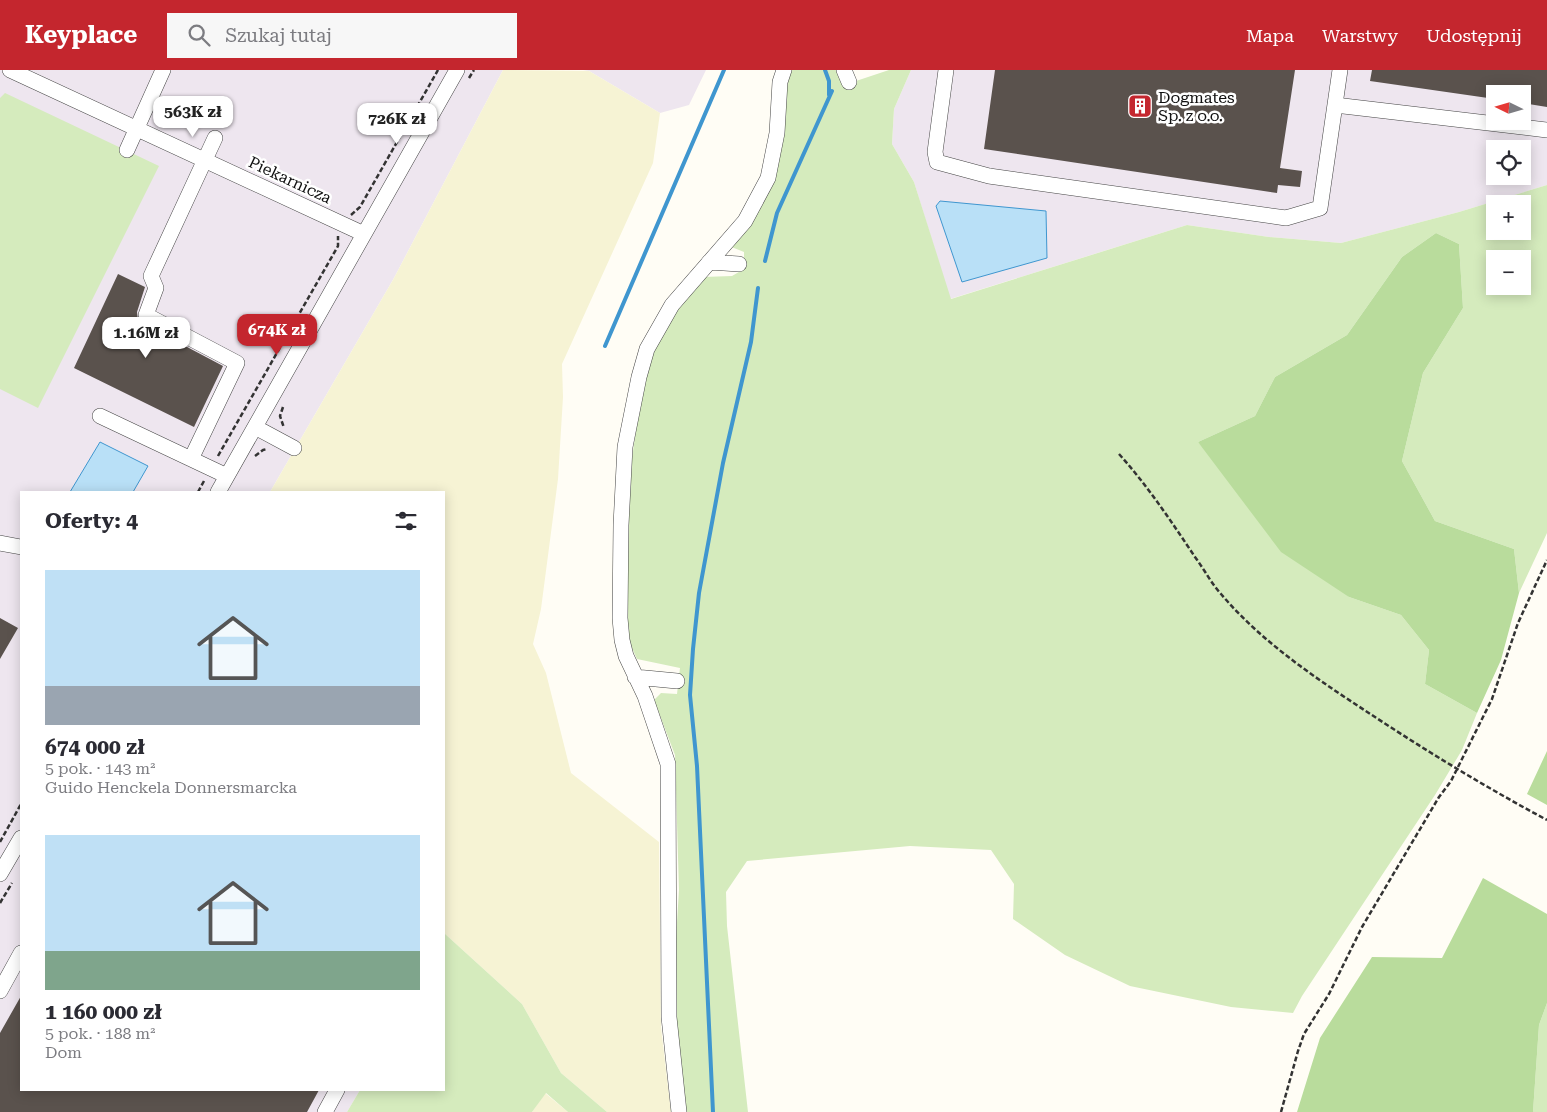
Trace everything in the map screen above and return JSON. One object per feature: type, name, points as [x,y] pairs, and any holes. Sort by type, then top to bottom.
[{"type":"street","name":"Piekarnicza","points":[[10,70],[364,234]]},
{"type":"street","points":[[127,150],[163,70]]},
{"type":"street","points":[[679,1112],[669,1017],[668,764],[645,696],[626,656],[620,618],[621,525],[625,446],[639,377],[647,349],[672,305],[745,221],[768,178],[777,133],[780,82],[784,70]]},
{"type":"street","points":[[946,70],[935,152],[937,162],[989,176],[1286,218],[1320,208],[1340,70]]},
{"type":"street","points":[[219,491],[364,234],[463,75]]},
{"type":"street","points":[[1335,105],[1547,130]]},
{"type":"street","points":[[191,459],[238,363],[146,315],[156,288],[151,276],[215,138]]},
{"type":"street","points":[[709,262],[739,264]]},
{"type":"street","points":[[100,416],[227,476]]},
{"type":"street","points":[[255,427],[289,446]]},
{"type":"street","points":[[0,543],[20,547]]},
{"type":"street","points":[[635,677],[676,681]]},
{"type":"street","points":[[6,878],[5,853],[20,839]]},
{"type":"street","points":[[0,991],[20,955]]},
{"type":"street","points":[[325,1112],[336,1091]]},
{"type":"path","points":[[349,217],[360,207],[438,70]]},
{"type":"path","points":[[463,75],[474,70]]},
{"type":"path","points":[[199,491],[338,246],[338,235]]},
{"type":"path","points":[[251,463],[255,455],[263,450],[281,449],[289,446],[290,434],[283,426],[280,416],[284,405]]},
{"type":"path","points":[[1118,454],[1139,476],[1219,593],[1240,615],[1282,651],[1340,694],[1483,785],[1547,820]]},
{"type":"path","points":[[1281,1112],[1304,1034],[1329,994],[1367,918],[1439,797],[1451,782],[1458,769],[1492,699],[1518,623],[1547,560]]},
{"type":"path","points":[[0,842],[20,806]]},
{"type":"path","points":[[0,903],[6,878]]},
{"type":"shaded area","points":[[0,70],[503,70],[394,278],[271,491],[20,491],[20,1091],[359,1091],[347,1112],[0,1112]]},
{"type":"shaded area","points":[[503,70],[589,71],[660,113],[653,163],[562,364],[563,397],[558,479],[541,609],[533,644],[546,673],[571,773],[659,842],[661,1028],[671,1112],[607,1112],[561,1073],[522,1004],[445,934],[445,491],[271,491],[394,278]]},
{"type":"shaded area","points":[[583,70],[706,70],[689,105],[660,113],[589,71]]},
{"type":"shaded area","points":[[911,70],[1547,70],[1547,185],[1514,195],[1486,195],[1486,204],[1341,243],[1269,237],[1187,225],[950,299],[914,182],[892,144],[894,109]]},
{"type":"shaded area","points":[[545,1093],[568,1112],[532,1112]]},
{"type":"green space","points":[[789,70],[838,70],[844,85],[889,70],[911,70],[894,109],[892,144],[914,182],[951,299],[1187,225],[1269,237],[1341,243],[1486,204],[1486,240],[1531,240],[1531,195],[1514,195],[1547,185],[1547,533],[1519,593],[1514,549],[1435,521],[1402,461],[1423,373],[1463,308],[1459,244],[1436,233],[1402,257],[1347,335],[1275,377],[1255,416],[1198,442],[1349,597],[1401,615],[1429,650],[1425,684],[1477,713],[1462,750],[1435,795],[1302,996],[1293,1013],[1231,1007],[1130,986],[1065,955],[1013,919],[1014,884],[991,850],[910,846],[747,861],[726,892],[727,926],[748,1112],[676,1112],[675,955],[679,890],[675,755],[654,700],[661,693],[677,694],[680,668],[637,659],[628,639],[628,487],[641,394],[654,351],[672,316],[703,277],[732,276],[744,269],[744,252],[729,246],[765,199],[782,144],[786,81]]},
{"type":"green space","points":[[5,93],[159,166],[38,408],[0,389],[0,98]]},
{"type":"green space","points":[[1436,233],[1459,244],[1463,308],[1423,373],[1402,461],[1435,521],[1514,549],[1519,593],[1501,660],[1477,713],[1425,684],[1429,650],[1401,615],[1349,597],[1281,552],[1198,442],[1255,416],[1275,377],[1347,335],[1402,257]]},
{"type":"green space","points":[[1547,751],[1547,805],[1527,794]]},
{"type":"green space","points":[[1483,878],[1547,914],[1547,1003],[1539,1025],[1533,1112],[1297,1112],[1320,1038],[1372,957],[1442,958]]},
{"type":"green space","points":[[445,934],[522,1004],[561,1073],[607,1112],[568,1112],[546,1093],[532,1112],[347,1112],[359,1091],[445,1091]]},
{"type":"green space","points":[[1547,1003],[1547,1112],[1533,1112],[1539,1025]]},
{"type":"water","points":[[940,201],[1046,211],[1047,258],[962,282],[936,206]]},
{"type":"water","points":[[100,442],[148,466],[134,491],[71,491]]},
{"type":"building","name":"Dogmates Sp. z o.o.","points":[[995,70],[1295,70],[1280,168],[1302,171],[1300,187],[1278,185],[1277,193],[984,149]]},
{"type":"building","points":[[1372,70],[1547,70],[1547,107],[1531,104],[1531,85],[1486,85],[1486,98],[1370,81]]},
{"type":"building","points":[[118,274],[145,287],[137,312],[138,321],[223,366],[194,427],[74,368]]},
{"type":"building","points":[[0,618],[18,628],[0,659]]},
{"type":"building","points":[[20,998],[20,1091],[318,1091],[307,1112],[0,1112],[0,1033]]},
{"type":"waterway","points":[[605,346],[724,70]]},
{"type":"waterway","points":[[825,70],[829,81],[829,95]]},
{"type":"waterway","points":[[765,261],[777,213],[832,91]]},
{"type":"waterway","points":[[713,1112],[697,766],[690,695],[699,593],[723,463],[751,342],[758,288]]},
{"type":"place","name":"Dogmates Sp. z o.o.","points":[[1140,106]]}]
